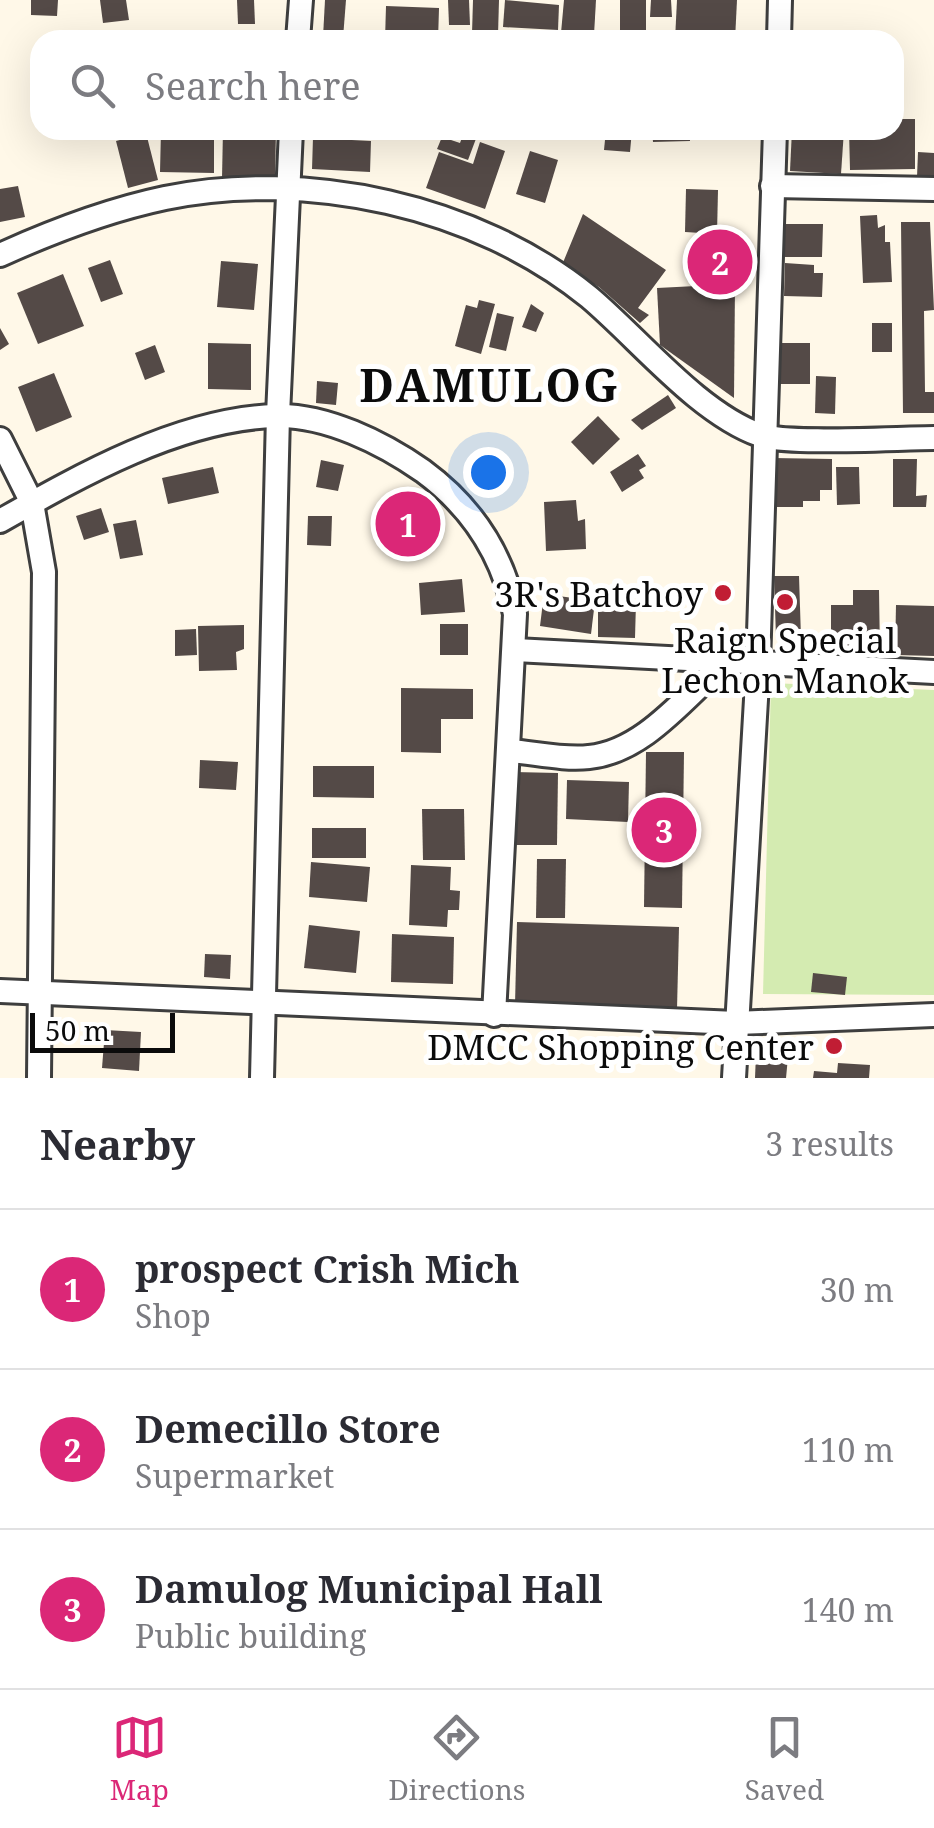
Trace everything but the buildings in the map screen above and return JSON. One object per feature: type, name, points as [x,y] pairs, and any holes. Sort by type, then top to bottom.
[{"type":"street","points":[[299,30],[301,0]]},
{"type":"street","points":[[778,30],[780,0]]},
{"type":"street","points":[[262,1078],[278,416],[290,140]]},
{"type":"street","points":[[734,1078],[758,665],[762,437],[774,140]]},
{"type":"street","points":[[772,186],[934,189]]},
{"type":"street","points":[[0,255],[98,216],[166,198],[231,189],[287,190],[414,210],[474,229],[531,256],[586,294],[729,419],[762,437],[934,438]]},
{"type":"street","points":[[0,521],[155,446],[242,420],[278,416],[318,421],[360,438],[404,458],[436,481],[492,546],[508,580],[515,650],[494,1014]]},
{"type":"street","points":[[0,440],[32,503],[44,572],[39,1078]]},
{"type":"street","points":[[515,650],[723,664],[934,672]]},
{"type":"street","points":[[510,751],[585,758],[616,753],[644,735],[723,664]]},
{"type":"street","points":[[0,991],[736,1023],[934,1016]]},
{"type":"green space","points":[[771,683],[934,690],[934,995],[763,994]]},
{"type":"place","name":"Demecillo Store","points":[[720,262]]},
{"type":"place","name":"prospect Crish Mich","points":[[408,524]]},
{"type":"place","name":"3R's Batchoy","points":[[723,593]]},
{"type":"place","name":"Raign Special Lechon Manok","points":[[785,602]]},
{"type":"place","name":"Damulog Municipal Hall","points":[[664,830]]},
{"type":"place","name":"DMCC Shopping Center","points":[[834,1046]]},
{"type":"district","name":"DAMULOG","points":[[490,384]]}]
